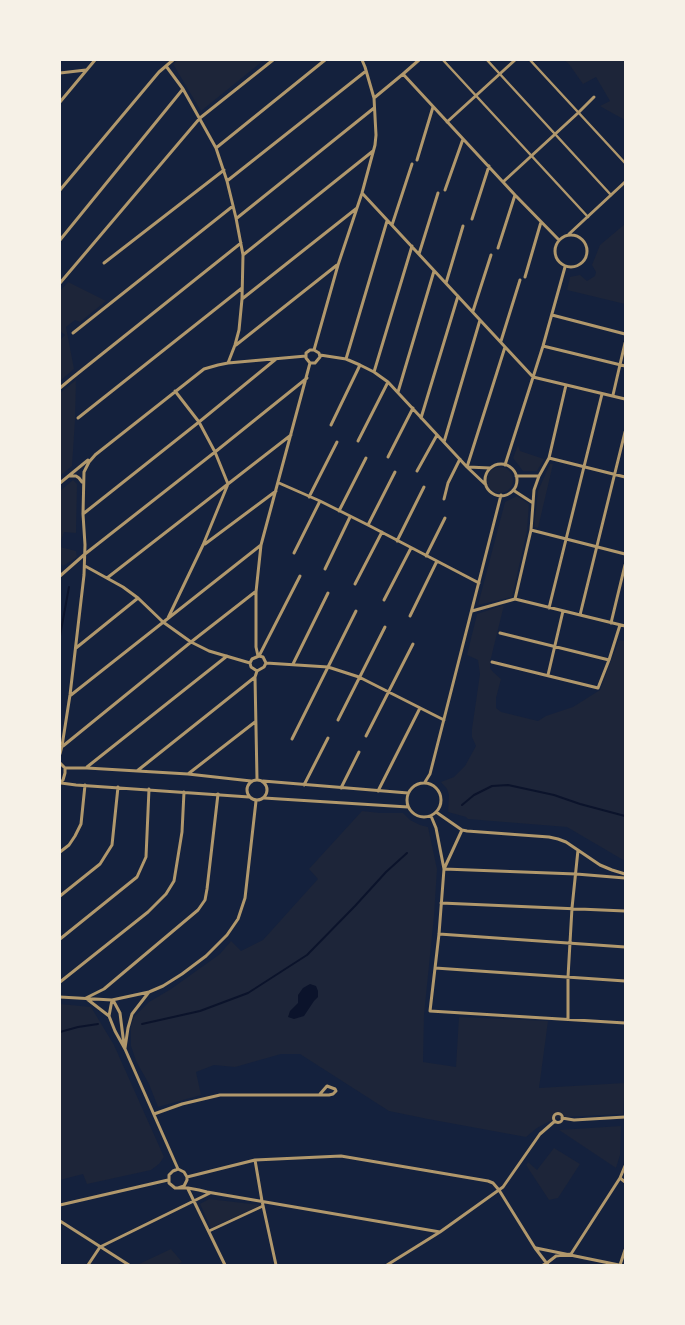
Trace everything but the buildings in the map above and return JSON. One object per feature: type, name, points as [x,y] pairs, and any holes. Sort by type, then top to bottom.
[{"type":"street","points":[[60,102],[95,60]]},
{"type":"street","points":[[60,190],[159,72],[173,60]]},
{"type":"street","points":[[60,283],[200,118],[272,60]]},
{"type":"street","points":[[216,148],[325,60]]},
{"type":"street","points":[[314,350],[374,150],[376,135],[374,98],[362,60]]},
{"type":"street","points":[[374,98],[418,60]]},
{"type":"street","points":[[443,60],[588,217]]},
{"type":"street","points":[[487,60],[611,195]]},
{"type":"street","points":[[448,122],[515,60]]},
{"type":"street","points":[[530,60],[625,163]]},
{"type":"street","points":[[166,66],[200,118],[216,148],[224,170],[236,218],[243,255],[242,299],[239,330],[228,363]]},
{"type":"street","points":[[60,73],[87,70]]},
{"type":"street","points":[[227,181],[366,71]]},
{"type":"street","points":[[403,74],[559,240]]},
{"type":"street","points":[[60,240],[182,89]]},
{"type":"street","points":[[503,182],[594,97]]},
{"type":"street","points":[[236,218],[375,107]]},
{"type":"street","points":[[417,160],[433,107]]},
{"type":"street","points":[[445,190],[463,139]]},
{"type":"street","points":[[243,255],[374,150]]},
{"type":"street","points":[[392,225],[412,164]]},
{"type":"street","points":[[472,219],[488,166]]},
{"type":"street","points":[[104,263],[224,170]]},
{"type":"street","points":[[568,235],[579,237],[586,244],[588,252],[582,264],[574,268],[565,267],[556,258],[556,244],[625,182]]},
{"type":"street","points":[[362,193],[533,377],[625,399]]},
{"type":"street","points":[[420,254],[438,193]]},
{"type":"street","points":[[498,248],[515,194]]},
{"type":"street","points":[[73,333],[233,206]]},
{"type":"street","points":[[242,299],[357,208]]},
{"type":"street","points":[[346,359],[387,220]]},
{"type":"street","points":[[525,277],[541,222]]},
{"type":"street","points":[[446,283],[463,226]]},
{"type":"street","points":[[60,388],[241,244]]},
{"type":"street","points":[[374,372],[412,245]]},
{"type":"street","points":[[472,311],[491,255]]},
{"type":"street","points":[[235,345],[338,265]]},
{"type":"street","points":[[506,465],[565,267]]},
{"type":"street","points":[[398,392],[434,270]]},
{"type":"street","points":[[500,342],[520,280]]},
{"type":"street","points":[[78,418],[242,288]]},
{"type":"street","points":[[421,418],[458,295]]},
{"type":"street","points":[[552,315],[625,334]]},
{"type":"street","points":[[444,442],[480,320]]},
{"type":"street","points":[[613,396],[625,343]]},
{"type":"street","points":[[467,467],[505,346]]},
{"type":"street","points":[[543,346],[625,366]]},
{"type":"street","points":[[306,356],[308,351],[314,350],[320,355],[346,359],[374,372],[398,392],[467,467],[486,485],[490,491],[494,494],[504,495],[513,490],[516,485],[514,471],[506,465],[498,464],[490,468],[467,467]]},
{"type":"street","points":[[310,363],[317,362],[320,355]]},
{"type":"street","points":[[60,483],[204,369],[228,363],[306,356]]},
{"type":"street","points":[[306,356],[310,363]]},
{"type":"street","points":[[83,514],[277,358]]},
{"type":"street","points":[[258,656],[256,592],[261,545],[310,363]]},
{"type":"street","points":[[331,425],[360,365]]},
{"type":"street","points":[[60,576],[306,378]]},
{"type":"street","points":[[358,441],[388,382]]},
{"type":"street","points":[[516,599],[531,530],[534,490],[549,458],[566,385]]},
{"type":"street","points":[[168,618],[203,545],[228,484],[215,452],[199,422],[175,391]]},
{"type":"street","points":[[550,608],[602,394]]},
{"type":"street","points":[[388,457],[413,408]]},
{"type":"street","points":[[580,615],[625,432]]},
{"type":"street","points":[[107,578],[291,434]]},
{"type":"street","points":[[417,471],[437,434]]},
{"type":"street","points":[[309,497],[336,442]]},
{"type":"street","points":[[60,754],[70,695],[85,566],[84,472],[85,467],[96,454]]},
{"type":"street","points":[[339,511],[366,458]]},
{"type":"street","points":[[549,458],[625,477]]},
{"type":"street","points":[[444,499],[448,483],[460,459]]},
{"type":"street","points":[[486,485],[485,477],[490,468]]},
{"type":"street","points":[[368,525],[395,472]]},
{"type":"street","points":[[68,477],[76,476],[83,485]]},
{"type":"street","points":[[516,476],[539,476]]},
{"type":"street","points":[[279,483],[320,501],[479,583]]},
{"type":"street","points":[[397,541],[424,487]]},
{"type":"street","points":[[203,545],[276,490]]},
{"type":"street","points":[[513,490],[533,503]]},
{"type":"street","points":[[425,782],[430,774],[501,495]]},
{"type":"street","points":[[294,553],[320,501]]},
{"type":"street","points":[[324,569],[350,517]]},
{"type":"street","points":[[426,556],[445,518]]},
{"type":"street","points":[[531,530],[625,554]]},
{"type":"street","points":[[355,584],[382,532]]},
{"type":"street","points":[[70,695],[261,545]]},
{"type":"street","points":[[384,600],[411,548]]},
{"type":"street","points":[[410,616],[437,561]]},
{"type":"street","points":[[611,623],[625,565]]},
{"type":"street","points":[[85,566],[123,587],[138,598],[163,622],[191,642],[209,650],[250,662]]},
{"type":"street","points":[[250,662],[258,656],[300,576]]},
{"type":"street","points":[[62,746],[256,592]]},
{"type":"street","points":[[293,664],[328,593]]},
{"type":"street","points":[[76,648],[138,598]]},
{"type":"street","points":[[472,611],[516,599],[625,626]]},
{"type":"street","points":[[292,739],[356,611]]},
{"type":"street","points":[[548,675],[563,611]]},
{"type":"street","points":[[492,662],[598,688],[620,625]]},
{"type":"street","points":[[338,720],[385,626]]},
{"type":"street","points":[[500,633],[609,660]]},
{"type":"street","points":[[366,736],[413,644]]},
{"type":"street","points":[[86,768],[228,656]]},
{"type":"street","points":[[258,656],[263,657],[266,663]]},
{"type":"street","points":[[250,662],[251,667],[257,671]]},
{"type":"street","points":[[266,663],[328,667],[360,677],[444,720]]},
{"type":"street","points":[[257,779],[255,677],[257,671],[264,667],[266,663]]},
{"type":"street","points":[[137,772],[255,677]]},
{"type":"street","points":[[378,791],[420,708]]},
{"type":"street","points":[[188,774],[256,722]]},
{"type":"street","points":[[304,785],[328,738]]},
{"type":"street","points":[[341,788],[359,752]]},
{"type":"street","points":[[60,763],[65,768],[188,774],[251,781],[257,779],[266,784],[268,790],[264,798]]},
{"type":"street","points":[[65,768],[61,783],[218,794],[248,797],[256,801],[264,798],[408,807]]},
{"type":"street","points":[[248,797],[247,787],[251,781]]},
{"type":"street","points":[[263,782],[408,793]]},
{"type":"street","points":[[425,782],[436,787],[441,796],[441,802],[436,812],[431,816],[419,817],[414,815],[408,807],[408,793],[418,783],[425,782]]},
{"type":"street","points":[[60,852],[75,836],[81,824],[85,785]]},
{"type":"street","points":[[60,896],[100,864],[112,845],[118,787]]},
{"type":"street","points":[[60,940],[137,877],[146,857],[149,789]]},
{"type":"street","points":[[60,982],[148,912],[166,894],[174,881],[182,832],[184,792]]},
{"type":"street","points":[[86,999],[104,989],[198,910],[208,889],[218,794]]},
{"type":"street","points":[[60,997],[112,1000],[149,992],[182,974],[206,956],[227,935],[238,919],[245,898],[256,801]]},
{"type":"street","points":[[436,812],[462,830],[549,837],[566,842],[600,864],[625,874]]},
{"type":"street","points":[[431,816],[436,828],[444,869],[430,1010],[625,1023]]},
{"type":"street","points":[[444,869],[462,830]]},
{"type":"street","points":[[568,1019],[568,977],[572,908],[578,850]]},
{"type":"street","points":[[444,869],[576,874],[625,878]]},
{"type":"street","points":[[441,903],[625,911]]},
{"type":"street","points":[[439,934],[625,947]]},
{"type":"street","points":[[435,968],[625,981]]},
{"type":"street","points":[[125,1049],[132,1014],[149,992]]},
{"type":"street","points":[[86,999],[109,1016],[178,1169],[184,1172],[187,1177],[184,1186],[178,1188]]},
{"type":"street","points":[[109,1016],[112,1000]]},
{"type":"street","points":[[112,1000],[120,1013],[125,1049]]},
{"type":"street","points":[[154,1114],[182,1104],[220,1095],[320,1094]]},
{"type":"street","points":[[555,1121],[554,1116],[557,1113],[561,1114],[562,1118],[574,1120],[625,1117]]},
{"type":"street","points":[[387,1265],[440,1232],[499,1190],[507,1182],[540,1134],[555,1121],[559,1122],[562,1118]]},
{"type":"street","points":[[187,1177],[255,1160],[341,1156],[488,1181],[493,1183],[499,1190],[546,1264],[556,1256],[571,1254],[620,1178],[625,1166]]},
{"type":"street","points":[[255,1160],[276,1265]]},
{"type":"street","points":[[168,1180],[171,1172],[178,1169]]},
{"type":"street","points":[[620,1178],[625,1182]]},
{"type":"street","points":[[168,1180],[172,1186],[178,1188],[188,1188],[440,1232]]},
{"type":"street","points":[[60,1205],[168,1180]]},
{"type":"street","points":[[188,1188],[224,1265]]},
{"type":"street","points":[[88,1265],[100,1247],[210,1193]]},
{"type":"street","points":[[209,1231],[263,1206]]},
{"type":"street","points":[[60,1221],[129,1265]]},
{"type":"street","points":[[535,1248],[619,1265],[625,1250]]},
{"type":"shaded area","points":[[178,60],[264,60],[201,111],[173,64]]},
{"type":"shaded area","points":[[564,60],[625,60],[625,120],[600,106],[610,101],[596,77],[583,84]]},
{"type":"shaded area","points":[[625,224],[625,304],[567,290],[570,277],[580,275],[587,281],[595,276],[596,272],[592,265],[600,245]]},
{"type":"shaded area","points":[[68,282],[106,301],[80,322],[75,320],[66,327],[74,369],[60,381],[60,340],[65,335],[60,331],[60,291]]},
{"type":"shaded area","points":[[76,380],[72,466],[60,476],[60,393]]},
{"type":"shaded area","points":[[518,445],[520,451],[544,459],[537,471],[523,471],[513,458]]},
{"type":"shaded area","points":[[550,464],[553,464],[538,528],[534,527],[538,491]]},
{"type":"shaded area","points":[[500,467],[509,471],[513,480],[509,489],[500,493],[491,489],[487,480],[491,471]]},
{"type":"shaded area","points":[[73,480],[77,484],[76,533],[64,532],[60,543],[60,491]]},
{"type":"shaded area","points":[[517,496],[529,504],[527,531],[512,597],[478,605],[505,502]]},
{"type":"shaded area","points":[[60,547],[76,551],[77,557],[63,566],[60,563]]},
{"type":"shaded area","points":[[504,605],[490,662],[490,668],[501,679],[496,698],[496,708],[501,712],[538,721],[546,716],[573,707],[600,690],[619,640],[625,641],[625,861],[567,827],[468,819],[448,812],[449,795],[441,782],[454,777],[465,766],[476,746],[472,737],[472,729],[480,674],[478,660],[467,655],[477,614]]},
{"type":"shaded area","points":[[362,811],[403,813],[410,820],[428,827],[437,869],[424,1015],[423,1062],[456,1067],[459,1017],[548,1021],[539,1088],[625,1083],[623,1114],[565,1117],[550,1121],[526,1137],[428,1119],[389,1111],[300,1054],[281,1054],[235,1067],[214,1065],[196,1072],[201,1095],[158,1107],[131,1046],[131,1026],[134,1017],[149,1002],[171,989],[220,954],[231,941],[241,951],[263,940],[318,879],[309,869]]},
{"type":"shaded area","points":[[310,984],[316,986],[318,997],[304,1016],[294,1019],[288,1017],[290,1011],[298,1003],[298,995],[303,988]]},
{"type":"shaded area","points":[[60,1004],[91,1007],[114,1045],[164,1157],[151,1170],[87,1184],[83,1174],[60,1180]]},
{"type":"shaded area","points":[[621,1126],[620,1155],[616,1168],[559,1130]]},
{"type":"shaded area","points":[[554,1148],[580,1164],[558,1198],[549,1200],[526,1165],[528,1162],[537,1170]]},
{"type":"shaded area","points":[[209,1199],[260,1205],[211,1228],[200,1204]]},
{"type":"shaded area","points":[[171,1249],[182,1262],[176,1265],[137,1265]]},
{"type":"waterway","points":[[60,636],[69,587]]},
{"type":"waterway","points":[[462,805],[474,795],[492,786],[508,785],[554,795],[625,816]]},
{"type":"waterway","points":[[142,1024],[200,1011],[248,993],[307,955],[386,872],[407,853]]},
{"type":"waterway","points":[[60,1032],[98,1024]]}]
